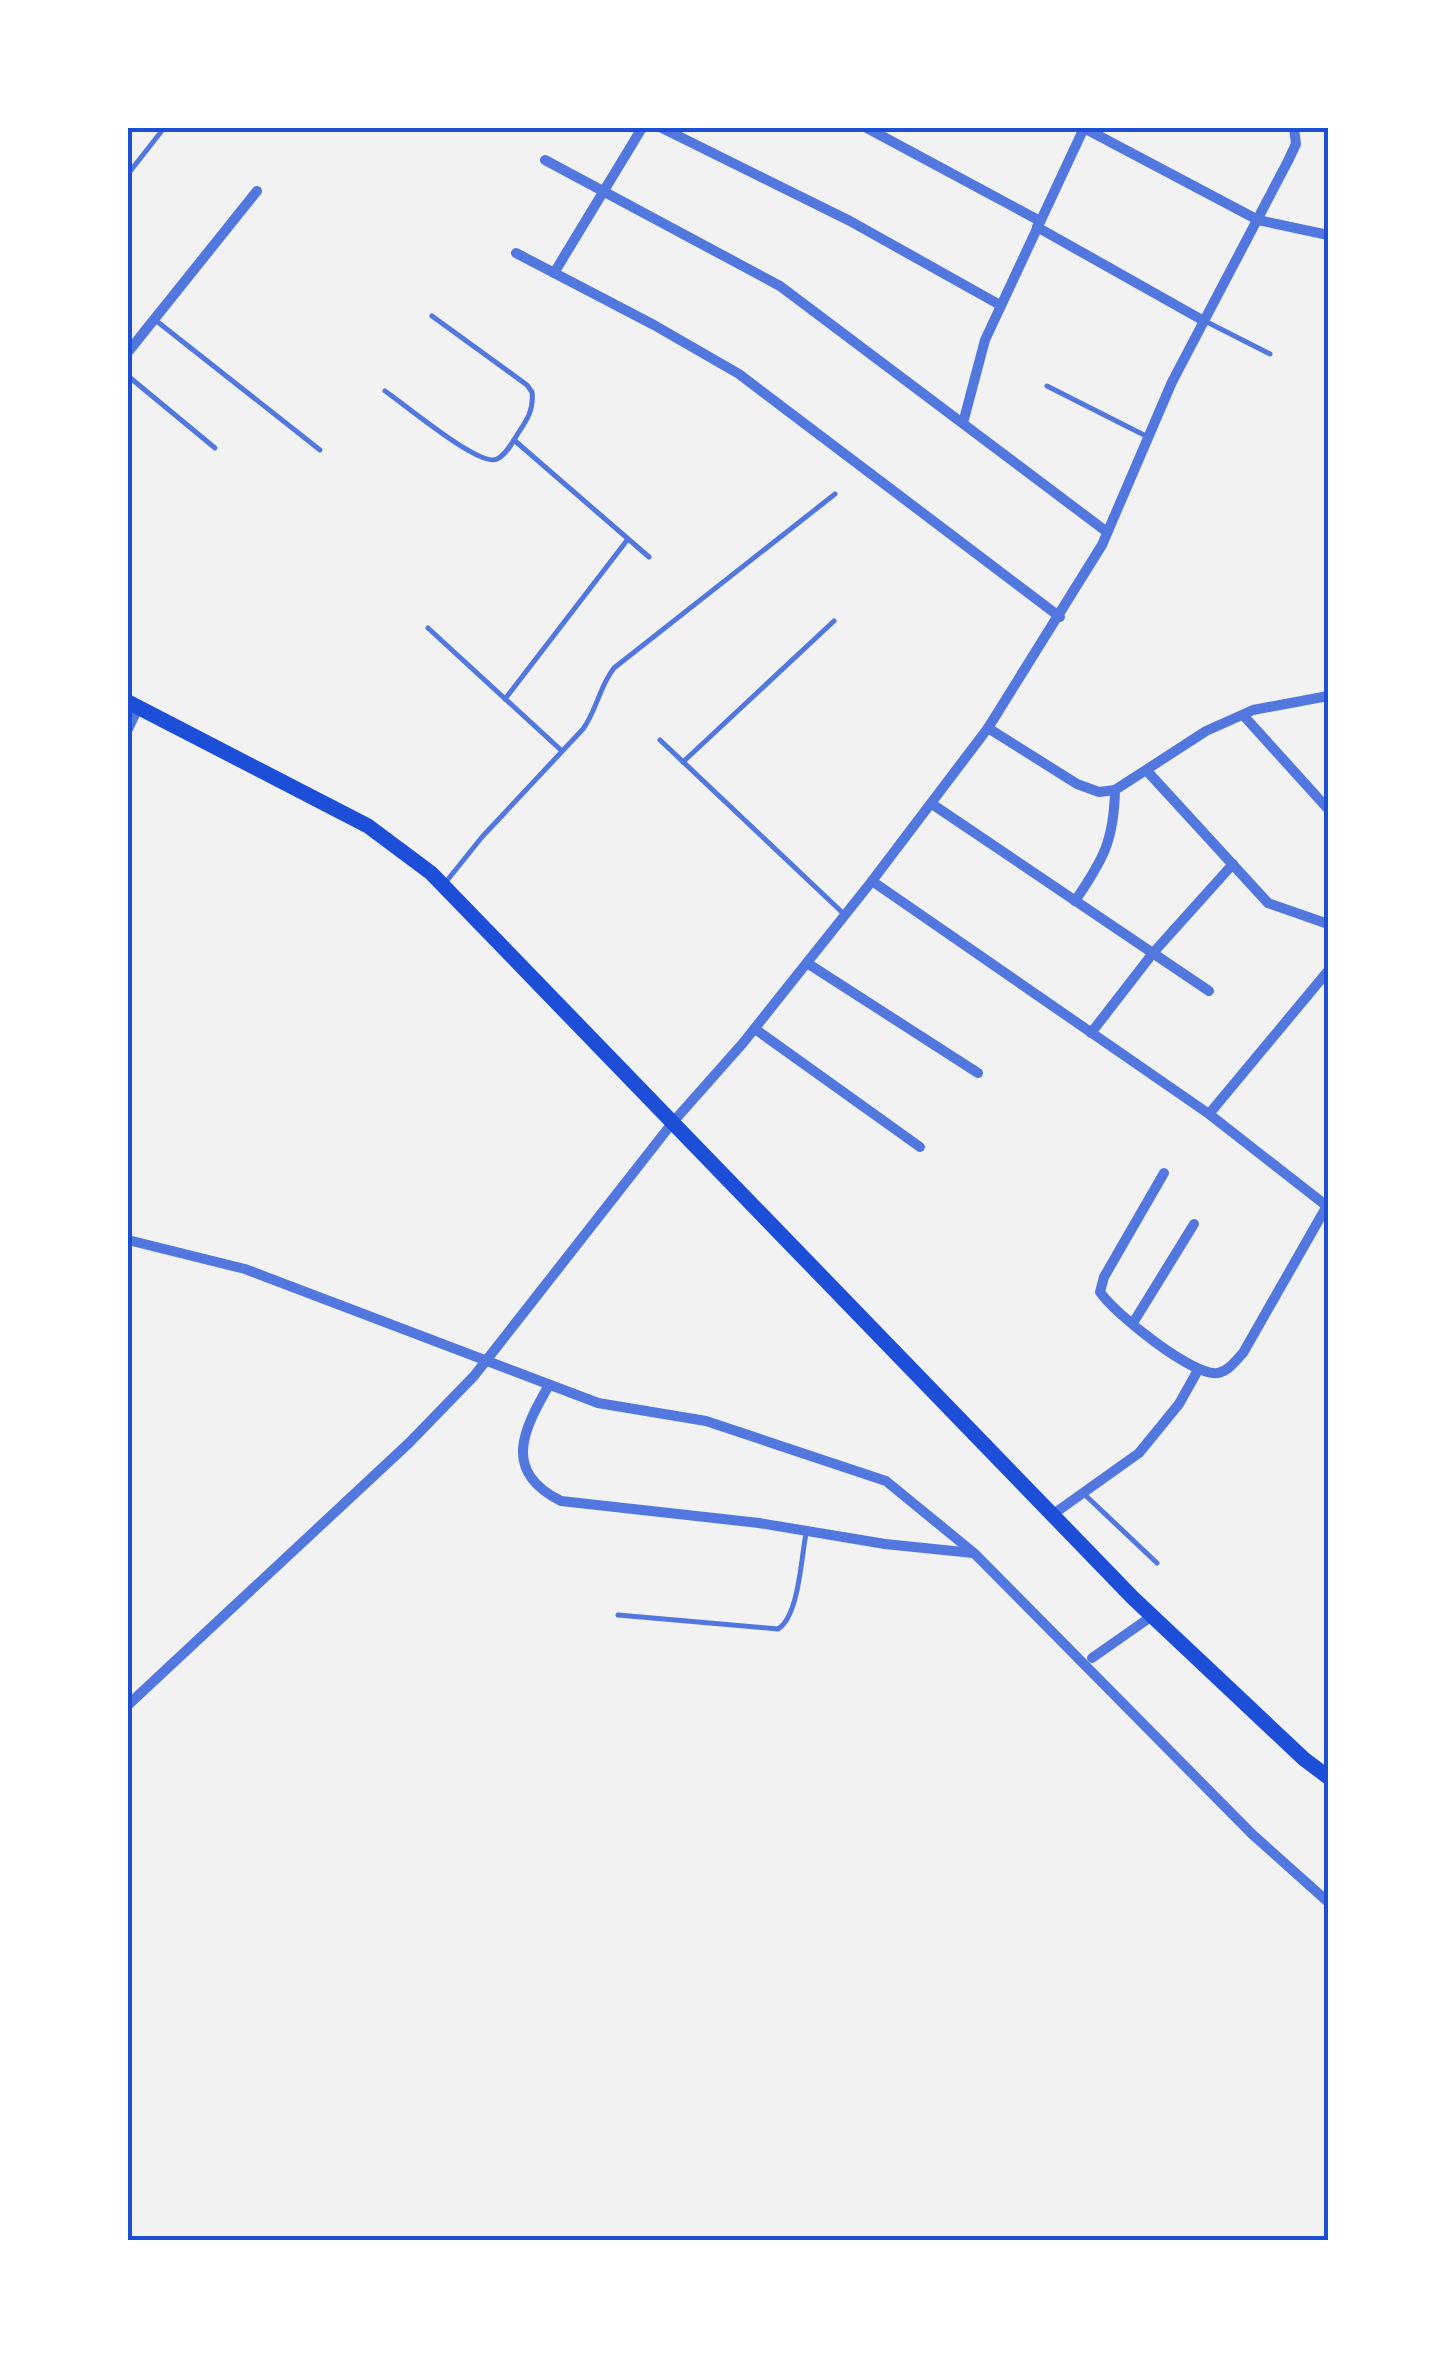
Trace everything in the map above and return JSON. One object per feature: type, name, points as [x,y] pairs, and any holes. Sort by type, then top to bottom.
[{"type":"main road","points":[[133,705],[368,826],[443,886],[1152,1616],[1304,1760],[1328,1777]]},
{"type":"street","points":[[554,274],[642,128]]},
{"type":"street","points":[[662,128],[850,221],[1000,305]]},
{"type":"street","points":[[867,128],[935,161],[1204,321]]},
{"type":"street","points":[[963,423],[985,340],[1084,128],[1258,220],[1328,235]]},
{"type":"street","points":[[128,1705],[410,1443],[474,1376],[673,1122],[755,1028],[932,804],[988,728],[1082,582],[1146,436],[1296,144],[1294,128]]},
{"type":"street","points":[[545,160],[780,286],[1107,532]]},
{"type":"street","points":[[128,352],[256,190]]},
{"type":"street","points":[[516,253],[740,374],[1060,617]]},
{"type":"street","points":[[988,728],[1078,784],[1099,792],[1115,790],[1206,731],[1243,715],[1328,696]]},
{"type":"street","points":[[128,729],[133,705]]},
{"type":"street","points":[[1243,715],[1328,810]]},
{"type":"street","points":[[1147,771],[1268,902],[1328,924]]},
{"type":"street","points":[[1075,900],[1105,858],[1115,826],[1115,790]]},
{"type":"street","points":[[932,804],[1209,991]]},
{"type":"street","points":[[1091,1033],[1153,953],[1233,864]]},
{"type":"street","points":[[872,882],[1209,1114],[1328,1205],[1243,1352],[1229,1369],[1219,1373],[1198,1370],[1133,1323],[1104,1299],[1100,1285],[1164,1173]]},
{"type":"street","points":[[806,964],[978,1073]]},
{"type":"street","points":[[1209,1114],[1328,971]]},
{"type":"street","points":[[755,1028],[920,1147]]},
{"type":"street","points":[[1133,1323],[1194,1224]]},
{"type":"street","points":[[128,1240],[245,1269],[598,1404],[706,1422],[886,1481],[974,1553],[1252,1834],[1328,1902]]},
{"type":"street","points":[[1052,1515],[1139,1453],[1179,1404],[1198,1370]]},
{"type":"street","points":[[549,1385],[521,1443],[533,1480],[544,1493],[561,1501],[974,1553]]},
{"type":"street","points":[[1092,1658],[1152,1616]]},
{"type":"lane","points":[[128,174],[164,128]]},
{"type":"lane","points":[[384,391],[488,461],[496,461],[531,414],[532,392],[432,316]]},
{"type":"lane","points":[[154,319],[320,450]]},
{"type":"lane","points":[[1204,321],[1270,354]]},
{"type":"lane","points":[[128,376],[216,448]]},
{"type":"lane","points":[[1046,386],[1146,436]]},
{"type":"lane","points":[[514,440],[649,557]]},
{"type":"lane","points":[[443,886],[482,837],[593,716],[608,676],[631,652],[835,494]]},
{"type":"lane","points":[[505,698],[628,539]]},
{"type":"lane","points":[[683,762],[834,621]]},
{"type":"lane","points":[[428,628],[562,751]]},
{"type":"lane","points":[[660,740],[845,915]]},
{"type":"lane","points":[[1083,1493],[1157,1563]]},
{"type":"lane","points":[[618,1615],[778,1629],[789,1619],[793,1606],[806,1531]]}]
